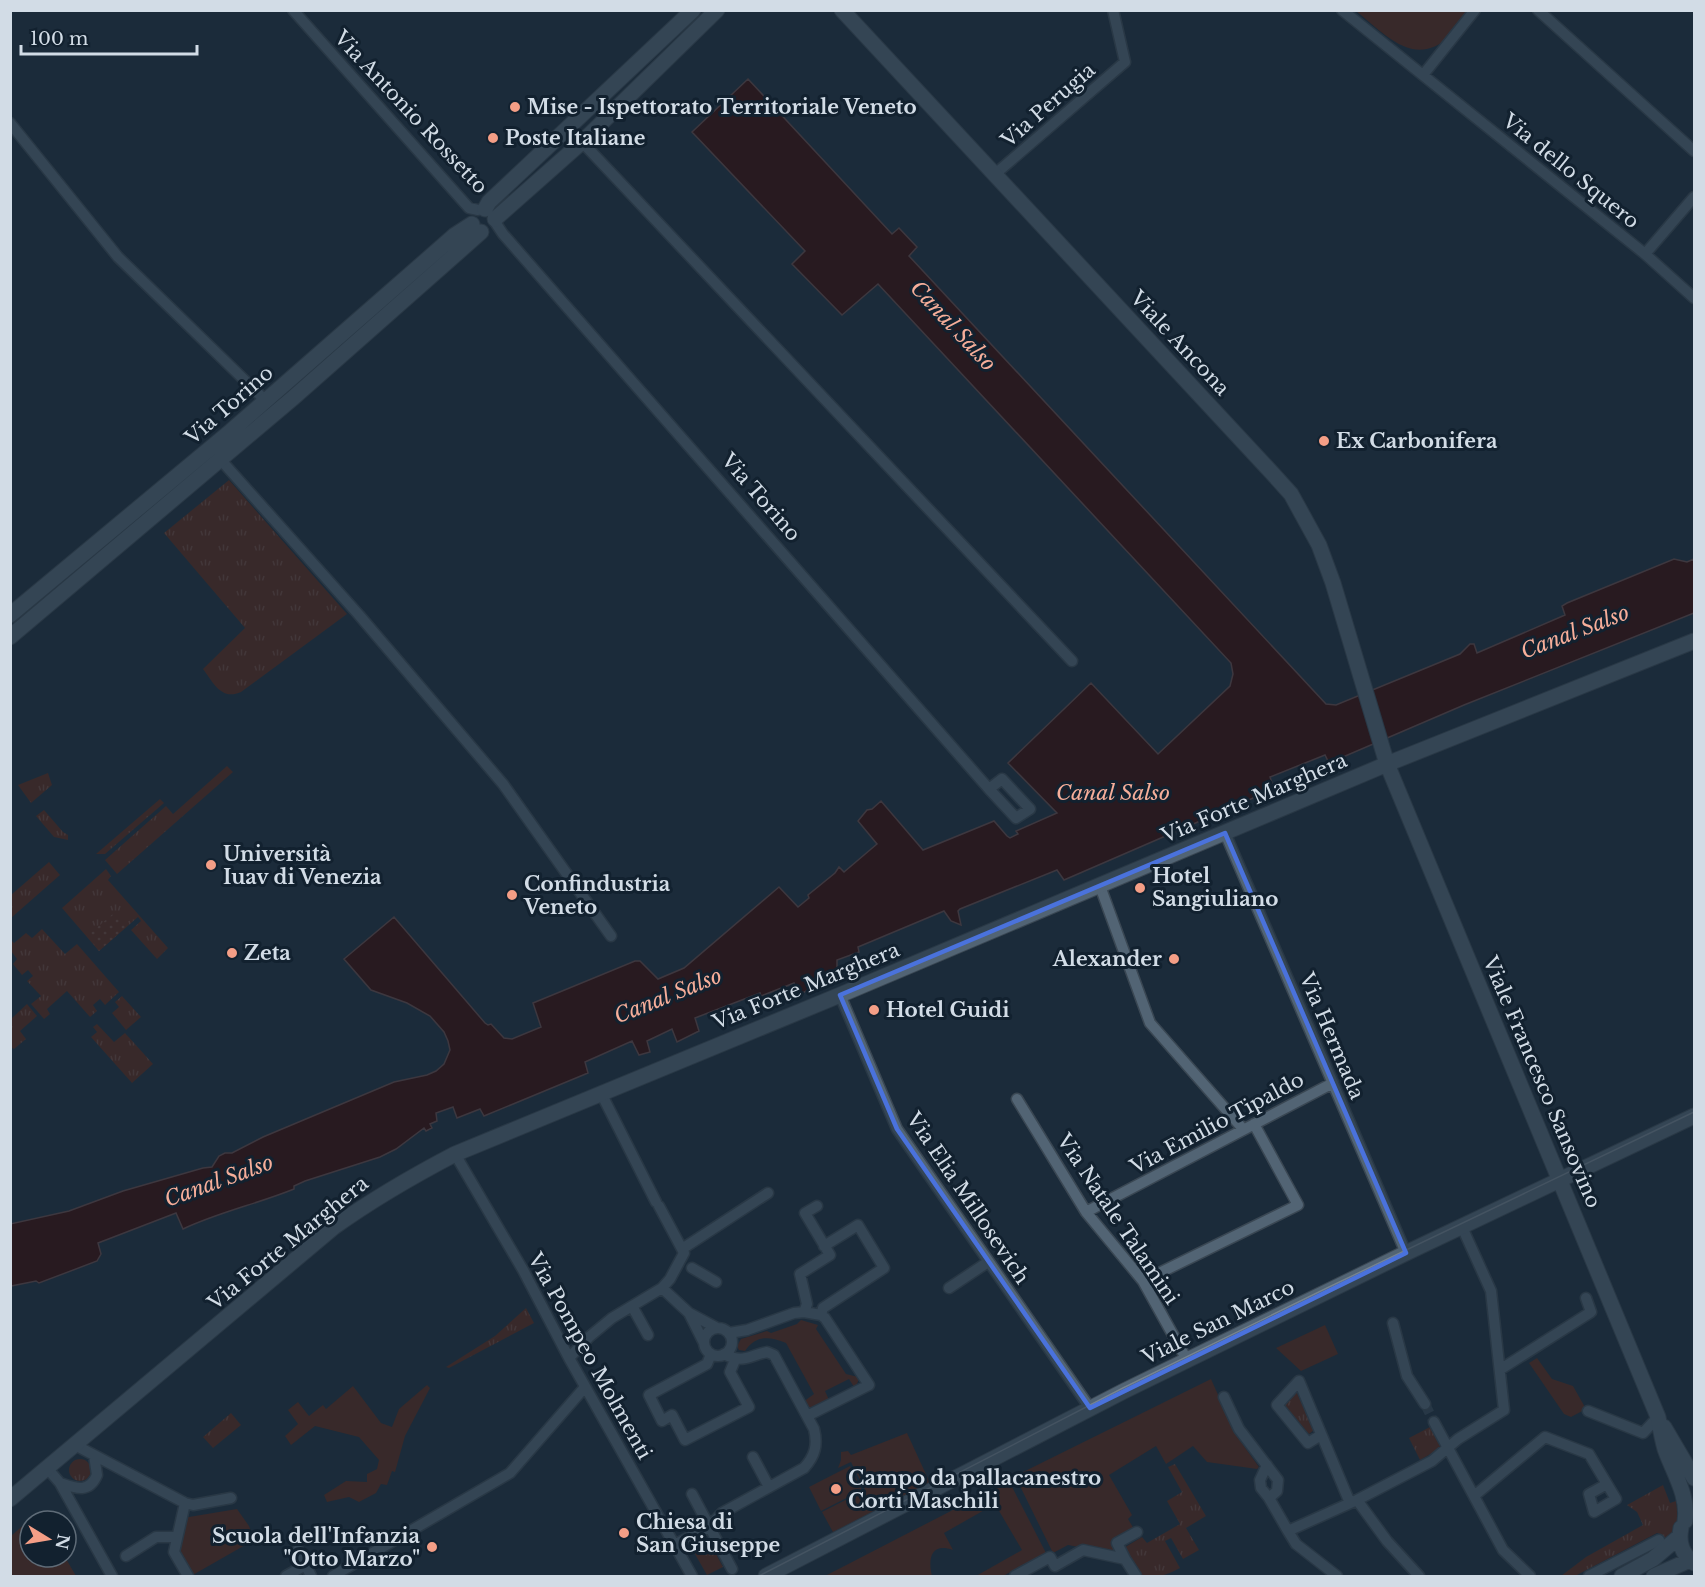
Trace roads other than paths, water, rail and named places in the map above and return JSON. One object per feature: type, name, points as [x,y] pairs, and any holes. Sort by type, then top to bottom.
[{"type":"street","name":"Via Antonio Rossetto","points":[[293,10],[465,203],[487,222]]},
{"type":"street","points":[[301,19],[309,10]]},
{"type":"street","name":"Via Torino","points":[[693,10],[489,202],[487,222],[989,789]]},
{"type":"street","name":"Via Torino","points":[[10,637],[302,390],[487,222],[582,142],[717,10]]},
{"type":"street","name":"Viale Ancona","points":[[842,10],[1291,494],[1309,525],[1326,564],[1385,758]]},
{"type":"street","name":"Via Perugia","points":[[994,174],[1125,62],[1113,10]]},
{"type":"street","name":"Via dello Squero","points":[[1342,10],[1645,254],[1695,298]]},
{"type":"street","points":[[1423,75],[1475,10]]},
{"type":"street","points":[[1538,10],[1695,151]]},
{"type":"street","points":[[10,123],[118,257],[266,401]]},
{"type":"street","points":[[582,142],[1072,661]]},
{"type":"street","points":[[1645,254],[1695,197]]},
{"type":"street","name":"Via Torino","points":[[10,615],[266,401],[455,236],[487,222]]},
{"type":"street","name":"Via Torino","points":[[220,459],[359,615],[503,784],[610,936]]},
{"type":"street","name":"Via Forte Marghera","points":[[10,1499],[334,1227],[398,1184],[455,1154],[1225,833],[1385,758],[1695,641]]},
{"type":"street","name":"Viale Francesco Sansovino","points":[[1385,758],[1658,1417],[1695,1478]]},
{"type":"street","name":"Via Hermada","points":[[1225,833],[1406,1253]]},
{"type":"street","points":[[1100,885],[1150,1023],[1243,1130]]},
{"type":"street","name":"Via Elia Millosevich","points":[[840,995],[897,1129],[1090,1408]]},
{"type":"street","name":"Via Emilio Tipaldo","points":[[1086,1212],[1333,1083]]},
{"type":"street","points":[[569,1358],[612,1318],[662,1288],[670,1279],[684,1253],[601,1093]]},
{"type":"street","name":"Via Natale Talamini","points":[[1017,1099],[1086,1212],[1143,1281],[1187,1360]]},
{"type":"street","name":"Viale San Marco","points":[[766,1576],[1090,1408],[1406,1253],[1695,1116]]},
{"type":"street","points":[[1143,1281],[1298,1205],[1254,1124]]},
{"type":"street","name":"Via Pompeo Molmenti","points":[[455,1154],[523,1269],[569,1358],[692,1576]]},
{"type":"street","points":[[682,1249],[768,1192]]},
{"type":"street","points":[[817,1206],[805,1213],[827,1250]]},
{"type":"street","points":[[1288,1532],[1432,1461],[1458,1439],[1504,1410],[1491,1291],[1462,1227]]},
{"type":"street","points":[[804,1312],[807,1304],[800,1274],[855,1228],[884,1268],[823,1308],[821,1315]]},
{"type":"street","points":[[949,1288],[988,1262]]},
{"type":"street","points":[[692,1268],[716,1282]]},
{"type":"street","points":[[662,1288],[689,1313],[717,1328],[726,1330],[731,1342],[728,1351],[724,1354]]},
{"type":"street","points":[[1500,1369],[1592,1312],[1586,1298]]},
{"type":"street","points":[[632,1306],[648,1335]]},
{"type":"street","points":[[729,1334],[794,1313],[804,1312],[825,1318],[869,1384],[807,1416]]},
{"type":"street","points":[[689,1313],[711,1354]]},
{"type":"street","points":[[1394,1323],[1407,1376],[1425,1404]]},
{"type":"street","points":[[704,1342],[706,1334],[717,1328]]},
{"type":"street","points":[[674,1545],[709,1527],[722,1513],[804,1468],[810,1461],[817,1440],[814,1429],[771,1352],[742,1360],[735,1360],[724,1354],[711,1354]]},
{"type":"street","points":[[711,1354],[707,1364],[647,1392],[662,1421],[672,1415],[687,1443],[749,1407],[730,1372],[735,1360]]},
{"type":"street","points":[[1321,1435],[1308,1443],[1277,1405],[1299,1381],[1321,1435],[1354,1501],[1419,1576]]},
{"type":"street","points":[[333,1576],[510,1473],[585,1387]]},
{"type":"street","points":[[1224,1397],[1239,1429],[1278,1480],[1277,1491],[1269,1498]]},
{"type":"street","points":[[1588,1411],[1643,1433],[1658,1417]]},
{"type":"street","name":"Viale Francesco Sansovino","points":[[1658,1417],[1665,1449],[1683,1497],[1686,1512],[1690,1517]]},
{"type":"street","points":[[1434,1422],[1503,1550],[1530,1576]]},
{"type":"street","points":[[1474,1496],[1545,1437],[1589,1454],[1607,1484]]},
{"type":"street","points":[[75,1445],[185,1503],[193,1505],[231,1498]]},
{"type":"street","points":[[60,1483],[79,1489],[91,1485],[97,1475],[94,1455]]},
{"type":"street","points":[[753,1457],[769,1487]]},
{"type":"street","points":[[1267,1465],[1260,1480],[1261,1488],[1288,1532],[1296,1544],[1337,1576]]},
{"type":"street","points":[[47,1468],[60,1483],[112,1576]]},
{"type":"street","points":[[692,1494],[732,1569]]},
{"type":"street","points":[[185,1503],[174,1552],[188,1576]]},
{"type":"street","points":[[1622,1576],[1653,1559],[1680,1536],[1690,1517]]},
{"type":"street","points":[[1136,1576],[1117,1543],[1137,1532]]},
{"type":"street","points":[[1654,1576],[1692,1561],[1682,1549],[1680,1536]]},
{"type":"street","points":[[126,1556],[156,1537],[177,1537]]},
{"type":"street","points":[[1589,1576],[1659,1540]]},
{"type":"street","points":[[298,1550],[311,1576]]},
{"type":"street","points":[[1015,1576],[1050,1557],[1055,1566],[1083,1550],[1125,1559]]},
{"type":"street","points":[[286,1576],[304,1566]]},
{"type":"water","name":"Canal Salso","points":[[748,79],[892,234],[899,228],[917,247],[909,256],[1326,704],[1336,705],[1460,654],[1470,644],[1474,644],[1477,653],[1565,615],[1562,606],[1567,603],[1674,559],[1687,562],[1694,559],[1694,613],[1464,705],[1329,763],[1325,755],[1270,777],[1274,789],[1064,880],[1057,870],[960,909],[958,911],[961,925],[951,921],[944,911],[858,947],[859,952],[837,960],[837,969],[813,979],[808,990],[799,995],[794,983],[761,996],[760,993],[695,1018],[699,1031],[677,1042],[672,1029],[647,1041],[650,1052],[639,1055],[632,1041],[585,1062],[588,1073],[484,1116],[480,1109],[457,1118],[453,1107],[436,1113],[437,1121],[430,1124],[432,1128],[426,1131],[424,1128],[396,1149],[380,1157],[305,1181],[294,1186],[294,1189],[183,1229],[176,1213],[98,1243],[101,1254],[97,1261],[39,1283],[36,1281],[11,1286],[10,1224],[69,1211],[123,1191],[212,1167],[219,1156],[225,1153],[232,1153],[263,1137],[394,1082],[427,1075],[444,1064],[450,1050],[448,1041],[444,1032],[430,1016],[407,1003],[371,990],[344,959],[394,917],[485,1023],[491,1024],[504,1038],[512,1039],[541,1027],[533,1003],[635,961],[640,961],[658,979],[684,968],[779,887],[798,907],[839,867],[844,872],[877,844],[858,821],[867,810],[872,809],[881,801],[923,850],[994,821],[1010,838],[1018,834],[1016,831],[1057,813],[1008,763],[1091,683],[1158,754],[1230,686],[1233,674],[1231,663],[878,284],[842,315],[792,264],[805,251],[692,132]]},
{"type":"tunnel","points":[[1425,1404],[1434,1422]]},
{"type":"tram line","points":[[759,1576],[1123,1388],[1694,1112]]},
{"type":"place","name":"Mise - Ispettorato Territoriale Veneto","points":[[515,107]]},
{"type":"place","name":"Poste Italiane","points":[[493,138]]},
{"type":"place","name":"Ex Carbonifera","points":[[1324,441]]},
{"type":"place","name":"Università Iuav di Venezia","points":[[211,865]]},
{"type":"place","name":"Hotel Sangiuliano","points":[[1140,888]]},
{"type":"place","name":"Confindustria Veneto","points":[[512,895]]},
{"type":"place","name":"Zeta","points":[[232,953]]},
{"type":"place","name":"Alexander","points":[[1174,959]]},
{"type":"place","name":"Hotel Guidi","points":[[874,1010]]},
{"type":"place","name":"Campo da pallacanestro Corti Maschili","points":[[836,1489]]},
{"type":"place","name":"Chiesa di San Giuseppe","points":[[624,1533]]},
{"type":"place","name":"Scuola dell'Infanzia \"Otto Marzo\"","points":[[432,1547]]}]
